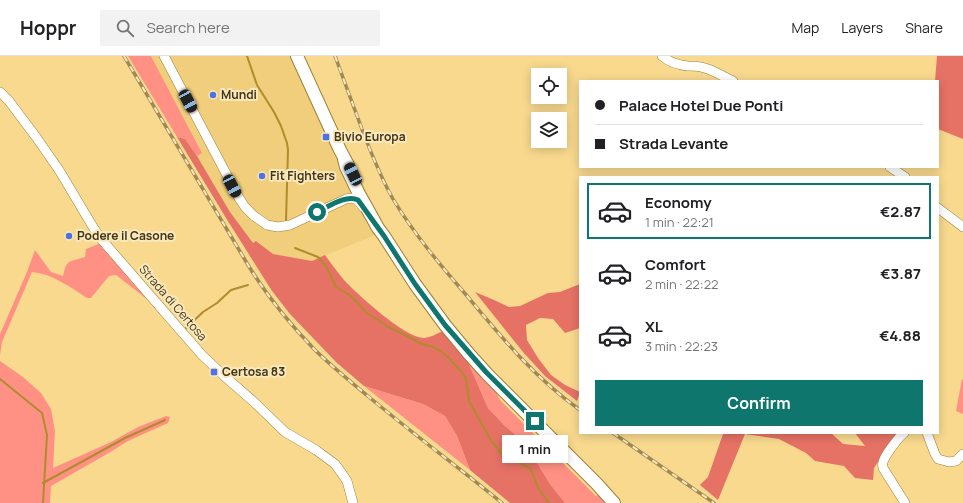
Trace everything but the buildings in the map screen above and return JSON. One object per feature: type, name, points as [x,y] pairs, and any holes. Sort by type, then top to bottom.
[{"type":"main road","points":[[297,56],[371,217],[415,284],[445,325],[465,349],[614,503]]},
{"type":"main road","points":[[345,163],[349,166],[381,227],[384,236]]},
{"type":"main road","points":[[597,484],[622,503]]},
{"type":"street","points":[[164,56],[239,198],[254,216],[271,226],[284,227],[340,201],[352,198],[356,199],[371,217]]},
{"type":"street","points":[[662,56],[667,60],[685,66],[700,66],[730,80]]},
{"type":"street","name":"Strada di Certosa","points":[[0,92],[9,101],[59,170],[102,240],[202,355],[285,432],[316,450],[329,459],[339,469],[347,481],[353,503]]},
{"type":"street","points":[[340,201],[349,193],[351,188],[347,178],[345,163]]},
{"type":"street","points":[[891,168],[903,176]]},
{"type":"street","points":[[939,209],[963,227]]},
{"type":"street","points":[[903,434],[898,438],[887,454],[883,461],[883,468],[905,503]]},
{"type":"street","points":[[927,434],[938,459],[949,462],[956,461],[963,454]]},
{"type":"shaded area","points":[[128,56],[151,56],[202,153],[197,156],[185,139],[177,137]]},
{"type":"shaded area","points":[[151,56],[303,56],[346,150],[387,230],[312,261],[273,254],[257,241],[253,243],[230,212],[197,156],[202,152]]},
{"type":"shaded area","points":[[937,56],[963,56],[963,139],[939,129],[939,80],[935,80]]},
{"type":"shaded area","points":[[177,137],[185,139],[197,156],[230,212],[253,243],[256,241],[273,254],[312,261],[325,255],[341,277],[350,286],[393,323],[415,336],[423,338],[431,337],[443,331],[467,360],[488,408],[504,425],[524,442],[550,484],[565,503],[510,503],[470,470],[457,436],[445,416],[423,404],[364,386],[337,363],[290,314],[272,291]]},
{"type":"shaded area","points":[[101,243],[150,298],[148,300],[116,275],[109,276],[91,298],[87,298],[68,285],[54,278],[32,272],[2,342],[0,355],[0,334],[35,250],[51,272],[63,276],[66,267],[70,262],[85,257],[86,249]]},
{"type":"shaded area","points":[[579,284],[579,328],[565,333],[553,319],[540,318],[526,325],[527,340],[551,375],[565,385],[579,392],[577,401],[545,376],[523,352],[475,292],[509,307],[520,306],[548,293],[560,292]]},
{"type":"shaded area","points":[[467,360],[496,392],[500,400],[596,496],[599,494],[607,503],[565,503],[550,484],[524,442],[504,425],[488,408]]},
{"type":"shaded area","points":[[0,361],[23,377],[41,393],[51,409],[55,431],[53,468],[111,442],[138,427],[166,416],[170,417],[168,423],[128,441],[51,486],[50,503],[0,503]]},
{"type":"shaded area","points":[[962,379],[963,380],[963,414],[956,411]]},
{"type":"shaded area","points":[[364,386],[423,404],[445,416],[457,436],[470,470]]},
{"type":"shaded area","points":[[723,434],[745,434],[718,500],[700,485],[708,477]]},
{"type":"shaded area","points":[[745,434],[832,434],[843,444],[865,446],[856,434],[896,434],[874,468],[873,480],[855,478],[844,466],[815,461],[806,453],[779,439]]},
{"type":"waterway","points":[[247,56],[257,85],[274,112],[287,143],[286,221]]},
{"type":"waterway","points":[[295,248],[318,257],[326,266],[336,287],[351,296],[367,313],[387,326],[422,344],[439,350],[448,357],[466,379],[469,401],[492,442],[502,454],[531,469],[538,488],[549,503]]},
{"type":"waterway","points":[[184,330],[203,312],[217,303],[231,290],[248,285]]},
{"type":"waterway","points":[[0,379],[42,413],[47,435],[43,503]]},
{"type":"waterway","points":[[43,483],[125,438],[165,420]]},
{"type":"railway","points":[[124,56],[248,265],[263,288],[287,319],[314,349],[341,373],[402,424],[502,503]]},
{"type":"railway","points":[[335,56],[377,166],[393,199],[410,225],[428,250],[520,357],[548,385],[579,409]]},
{"type":"railway","points":[[614,434],[714,503]]},
{"type":"place","name":"Mundi","points":[[213,95]]},
{"type":"place","name":"Bivio Europa","points":[[326,137]]},
{"type":"place","name":"Fit Fighters","points":[[262,176]]},
{"type":"place","name":"Podere il Casone","points":[[69,236]]},
{"type":"place","name":"Certosa 83","points":[[214,372]]},
{"type":"route","points":[[317,212],[346,199],[352,198],[358,200],[384,236],[401,264],[445,325],[486,372],[535,421]]}]
